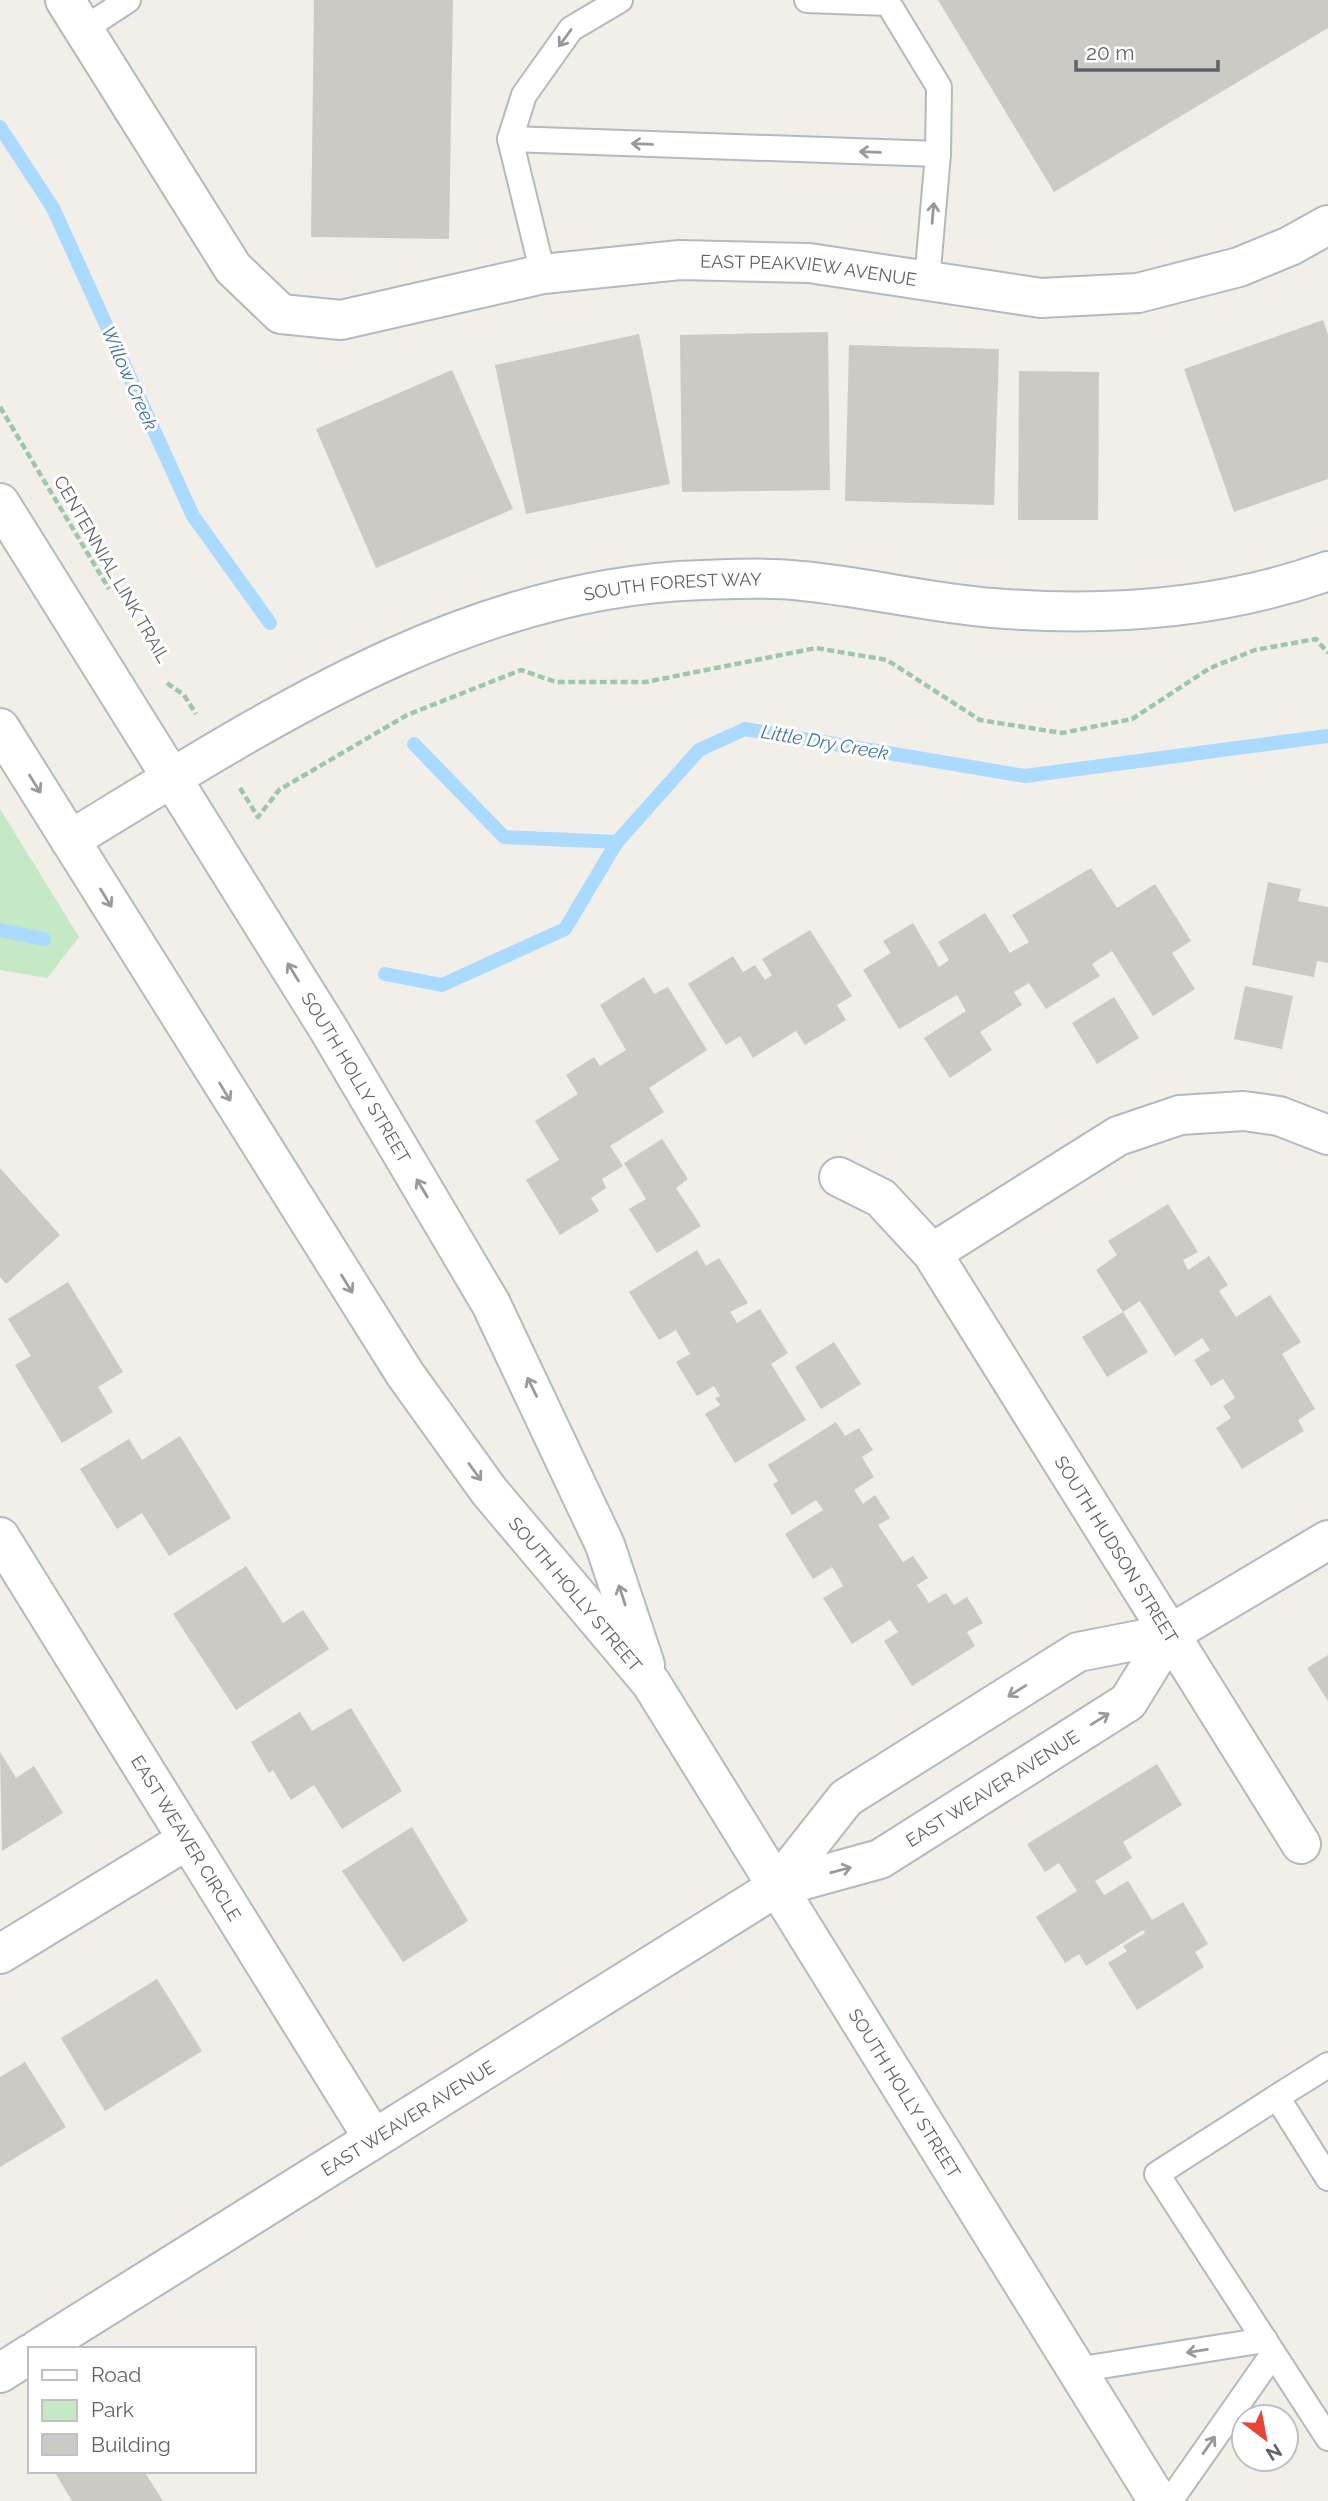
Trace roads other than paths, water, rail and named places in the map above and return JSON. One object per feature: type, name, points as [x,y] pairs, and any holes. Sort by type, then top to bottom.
[{"type":"street","name":"EAST PEAKVIEW AVENUE","points":[[75,15],[233,268],[281,314],[341,320],[543,274],[680,260],[809,263],[1041,298],[1138,293],[1240,267],[1290,246],[1328,225]]},
{"type":"street","name":"SOUTH HOLLY STREET","points":[[0,503],[329,1030],[491,1304],[564,1452],[606,1545],[651,1684]]},
{"type":"street","name":"SOUTH FOREST WAY","points":[[70,840],[355,674],[434,638],[515,610],[614,588],[700,580],[800,580],[992,608],[1094,612],[1196,603],[1296,582],[1328,570]]},
{"type":"street","name":"SOUTH HOLLY STREET","points":[[0,728],[405,1374],[489,1491],[651,1684],[775,1888],[1158,2501]]},
{"type":"street","points":[[932,1253],[1118,1136],[1180,1115],[1244,1111],[1267,1114],[1328,1135]]},
{"type":"street","name":"SOUTH HUDSON STREET","points":[[839,1177],[881,1198],[932,1253],[1301,1844]]},
{"type":"street","name":"EAST WEAVER CIRCLE","points":[[0,1537],[373,2138]]},
{"type":"street","name":"EAST WEAVER AVENUE","points":[[775,1888],[846,1798],[1078,1652],[1170,1634],[1328,1540]]},
{"type":"street","name":"EAST WEAVER AVENUE","points":[[41,2347],[775,1888],[880,1859],[1128,1702],[1170,1634]]},
{"type":"street","points":[[0,1954],[187,1840]]},
{"type":"street","points":[[0,2373],[28,2355]]},
{"type":"lane","points":[[75,15],[128,0]]},
{"type":"lane","points":[[543,274],[510,139],[524,94],[571,29],[620,0]]},
{"type":"lane","points":[[807,0],[888,3],[939,87],[938,154],[927,281]]},
{"type":"lane","points":[[510,139],[938,154]]},
{"type":"lane","points":[[1328,2065],[1157,2174],[1328,2438]]},
{"type":"lane","points":[[1278,2097],[1328,2178]]},
{"type":"lane","points":[[1076,2370],[1269,2347]]},
{"type":"lane","points":[[1170,2501],[1269,2347]]},
{"type":"waterway","name":"Willow Creek","points":[[0,127],[53,208],[193,516],[270,623]]},
{"type":"waterway","name":"Little Dry Creek","points":[[385,974],[442,985],[565,929],[617,842],[699,750],[745,729],[1025,776],[1328,736]]},
{"type":"waterway","name":"Willow Creek","points":[[414,744],[504,837],[617,842]]},
{"type":"waterway","name":"Little Dry Creek","points":[[0,930],[44,939]]}]
